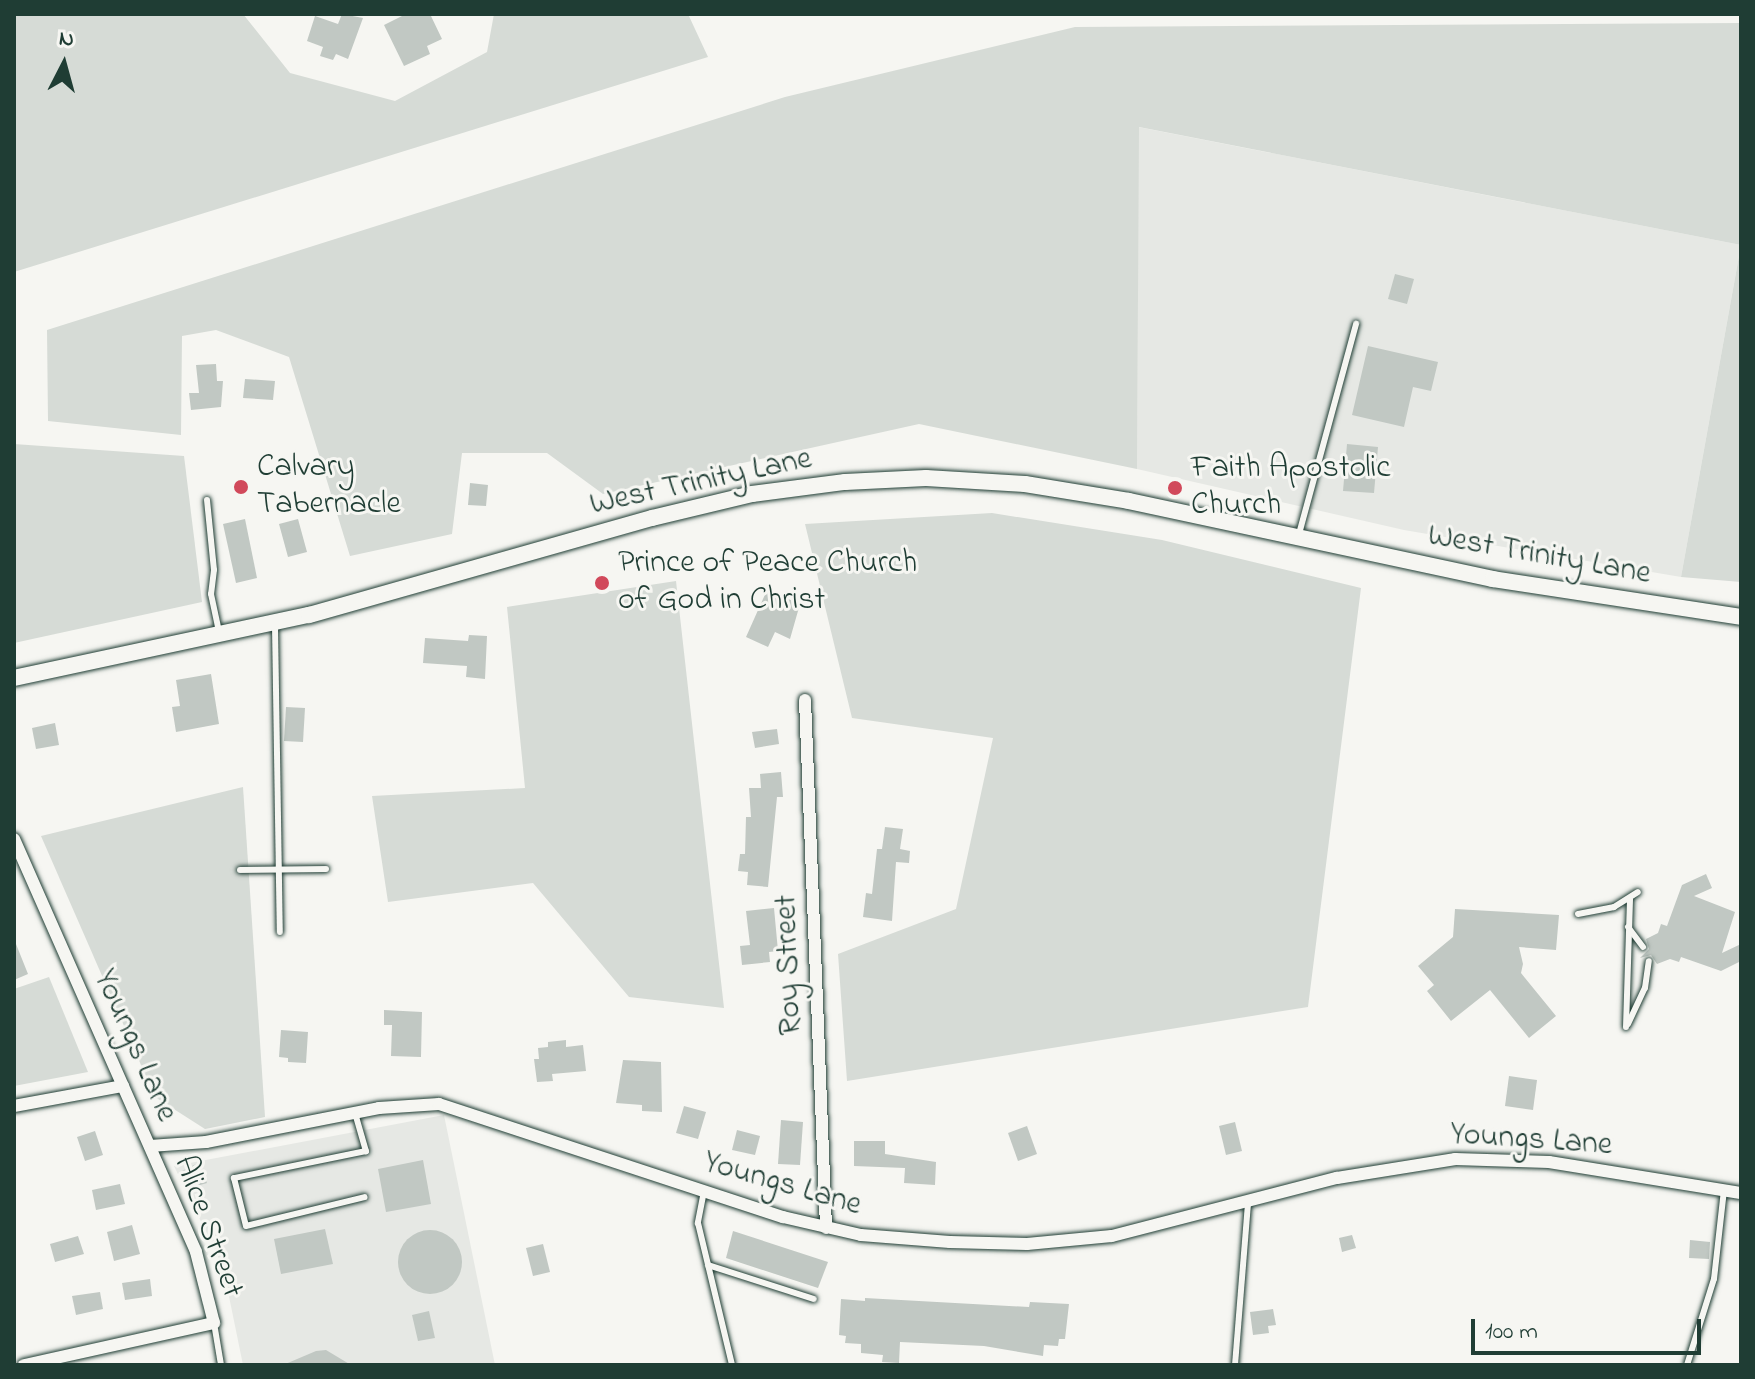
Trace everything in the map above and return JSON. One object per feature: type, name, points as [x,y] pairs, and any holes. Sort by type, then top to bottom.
[{"type":"main road","name":"West Trinity Lane","points":[[14,678],[275,622],[652,518],[752,494],[845,482],[926,478],[1025,484],[1129,501],[1493,579],[1741,617]]},
{"type":"street","name":"Roy Street","points":[[805,700],[826,1228]]},
{"type":"street","name":"Youngs Lane","points":[[14,839],[150,1146],[206,1142],[424,1103],[448,1106],[826,1228],[896,1239],[1027,1244],[1124,1234],[1380,1168],[1455,1159],[1549,1162],[1741,1193]]},
{"type":"street","points":[[14,1106],[123,1086]]},
{"type":"street","name":"Alice Street","points":[[24,1365],[214,1323],[196,1252],[150,1146]]},
{"type":"lane","points":[[1298,538],[1356,324]]},
{"type":"lane","points":[[207,500],[214,570],[211,594],[219,635]]},
{"type":"lane","points":[[275,622],[280,932]]},
{"type":"lane","points":[[240,870],[326,869]]},
{"type":"lane","points":[[1578,914],[1614,907],[1638,892]]},
{"type":"lane","points":[[1630,899],[1626,1027],[1645,988],[1649,961]]},
{"type":"lane","points":[[1628,927],[1643,947]]},
{"type":"lane","points":[[355,1113],[366,1151],[234,1178],[246,1226],[365,1197]]},
{"type":"lane","points":[[1687,1365],[1714,1279],[1724,1190]]},
{"type":"lane","points":[[704,1191],[698,1223],[732,1365]]},
{"type":"lane","points":[[1235,1365],[1248,1202]]},
{"type":"lane","points":[[708,1265],[814,1299]]},
{"type":"lane","points":[[214,1323],[221,1365]]},
{"type":"shaded area","points":[[14,14],[243,14],[290,73],[395,101],[487,52],[494,14],[688,14],[708,57],[14,272]]},
{"type":"shaded area","points":[[1741,23],[1741,245],[1139,127],[1137,469],[919,424],[603,494],[547,453],[462,453],[452,534],[350,556],[289,357],[216,330],[182,336],[181,435],[48,421],[47,330],[785,97],[1075,27]]},
{"type":"shaded area","points":[[1138,127],[1741,245],[1681,577],[1404,530],[1137,469]]},
{"type":"shaded area","points":[[1741,245],[1741,582],[1681,577]]},
{"type":"shaded area","points":[[14,444],[184,456],[202,602],[14,643]]},
{"type":"shaded area","points":[[992,513],[1162,540],[1361,588],[1308,1007],[847,1081],[838,954],[956,909],[993,738],[852,718],[805,524]]},
{"type":"shaded area","points":[[676,581],[724,1008],[629,997],[533,883],[388,902],[372,796],[525,788],[507,607]]},
{"type":"shaded area","points":[[243,787],[265,1117],[205,1129],[155,1097],[41,836]]},
{"type":"shaded area","points":[[49,977],[88,1072],[14,1086],[14,989]]},
{"type":"shaded area","points":[[444,1115],[495,1365],[243,1365],[223,1267],[174,1166]]},
{"type":"building","points":[[342,14],[363,18],[348,59],[336,54],[333,60],[320,56],[323,47],[307,41],[315,16],[338,24]]},
{"type":"building","points":[[406,14],[430,14],[442,39],[427,46],[430,54],[404,66],[384,25]]},
{"type":"building","points":[[1395,274],[1414,279],[1407,304],[1388,299]]},
{"type":"building","points":[[1368,346],[1438,362],[1431,391],[1413,387],[1404,427],[1352,415]]},
{"type":"building","points":[[216,364],[217,381],[223,381],[221,407],[191,410],[189,393],[199,393],[196,365]]},
{"type":"building","points":[[245,379],[275,381],[273,400],[243,398]]},
{"type":"building","points":[[1347,444],[1378,447],[1374,493],[1343,491]]},
{"type":"building","points":[[470,483],[488,485],[486,506],[468,505]]},
{"type":"building","points":[[245,519],[257,578],[236,583],[223,524]]},
{"type":"building","points":[[298,519],[307,552],[288,557],[279,524]]},
{"type":"building","points":[[767,590],[800,604],[790,639],[775,632],[768,647],[746,637]]},
{"type":"building","points":[[469,635],[487,636],[485,679],[466,677],[467,666],[423,663],[425,638],[468,641]]},
{"type":"building","points":[[211,674],[219,724],[176,732],[172,707],[180,706],[176,680]]},
{"type":"building","points":[[286,707],[305,708],[303,742],[284,741]]},
{"type":"building","points":[[55,723],[59,745],[36,749],[32,728]]},
{"type":"building","points":[[777,729],[779,744],[755,748],[752,732]]},
{"type":"building","points":[[781,772],[783,797],[777,797],[768,887],[747,885],[748,872],[738,871],[740,854],[745,854],[746,817],[751,817],[749,788],[761,788],[760,774]]},
{"type":"building","points":[[885,827],[903,829],[900,849],[910,851],[909,863],[896,862],[892,921],[863,917],[866,893],[872,894],[877,849],[882,849]]},
{"type":"building","points":[[1706,874],[1712,888],[1694,896],[1735,912],[1722,953],[1741,944],[1741,961],[1721,971],[1681,957],[1679,962],[1670,959],[1657,964],[1651,955],[1640,958],[1649,949],[1646,939],[1658,933],[1661,924],[1667,926],[1682,885]]},
{"type":"building","points":[[774,908],[778,951],[769,952],[770,962],[742,965],[740,946],[750,945],[746,911]]},
{"type":"building","points":[[1455,909],[1559,915],[1556,950],[1519,947],[1523,964],[1521,973],[1556,1016],[1529,1038],[1490,990],[1451,1021],[1427,991],[1434,985],[1418,966],[1453,937]]},
{"type":"building","points":[[14,939],[28,974],[14,980]]},
{"type":"building","points":[[384,1010],[422,1012],[421,1057],[391,1056],[392,1025],[384,1025]]},
{"type":"building","points":[[281,1030],[308,1032],[306,1063],[288,1062],[288,1058],[279,1057]]},
{"type":"building","points":[[566,1040],[566,1047],[583,1045],[586,1071],[552,1074],[553,1081],[537,1082],[534,1059],[539,1059],[538,1048],[548,1047],[548,1042]]},
{"type":"building","points":[[623,1060],[661,1062],[662,1112],[642,1111],[642,1105],[616,1103]]},
{"type":"building","points":[[1509,1076],[1537,1080],[1533,1110],[1505,1106]]},
{"type":"building","points":[[684,1106],[706,1112],[698,1139],[676,1133]]},
{"type":"building","points":[[781,1120],[803,1122],[800,1165],[778,1164]]},
{"type":"building","points":[[1235,1122],[1242,1151],[1226,1155],[1219,1126]]},
{"type":"building","points":[[1027,1126],[1037,1154],[1018,1161],[1008,1133]]},
{"type":"building","points":[[737,1130],[760,1136],[755,1155],[732,1150]]},
{"type":"building","points":[[95,1131],[103,1155],[85,1161],[77,1137]]},
{"type":"building","points":[[854,1141],[885,1141],[885,1154],[936,1162],[935,1185],[904,1183],[905,1168],[854,1166]]},
{"type":"building","points":[[423,1160],[431,1204],[386,1212],[378,1169]]},
{"type":"building","points":[[198,1163],[207,1183],[190,1188],[182,1171]]},
{"type":"building","points":[[120,1184],[125,1204],[96,1210],[92,1190]]},
{"type":"building","points":[[132,1225],[140,1254],[114,1261],[107,1232]]},
{"type":"building","points":[[325,1229],[333,1264],[281,1274],[274,1239]]},
{"type":"building","points":[[430,1230],[448,1236],[456,1244],[462,1262],[456,1280],[448,1288],[430,1294],[412,1288],[404,1280],[398,1262],[404,1244],[412,1236]]},
{"type":"building","points":[[733,1231],[828,1262],[818,1288],[726,1258]]},
{"type":"building","points":[[1352,1235],[1356,1248],[1342,1252],[1339,1238]]},
{"type":"building","points":[[78,1236],[84,1254],[55,1262],[50,1244]]},
{"type":"building","points":[[1690,1240],[1710,1242],[1709,1259],[1689,1258]]},
{"type":"building","points":[[543,1244],[550,1272],[533,1276],[526,1248]]},
{"type":"building","points":[[150,1279],[152,1296],[125,1300],[122,1283]]},
{"type":"building","points":[[100,1292],[103,1309],[76,1315],[72,1296]]},
{"type":"building","points":[[865,1298],[1029,1307],[1030,1302],[1069,1304],[1065,1339],[1059,1339],[1058,1346],[1044,1345],[1043,1356],[984,1346],[900,1342],[899,1363],[882,1362],[883,1355],[861,1353],[861,1344],[845,1343],[846,1336],[839,1335],[841,1299],[865,1301]]},
{"type":"building","points":[[1273,1309],[1276,1325],[1268,1326],[1269,1333],[1253,1335],[1250,1312]]},
{"type":"building","points":[[429,1311],[435,1338],[418,1341],[412,1315]]},
{"type":"building","points":[[326,1350],[351,1365],[283,1365],[316,1351]]},
{"type":"place","name":"Calvary Tabernacle","points":[[241,487]]},
{"type":"place","name":"Faith Apostolic Church","points":[[1175,488]]},
{"type":"place","name":"Prince of Peace Church of God in Christ","points":[[602,583]]}]
